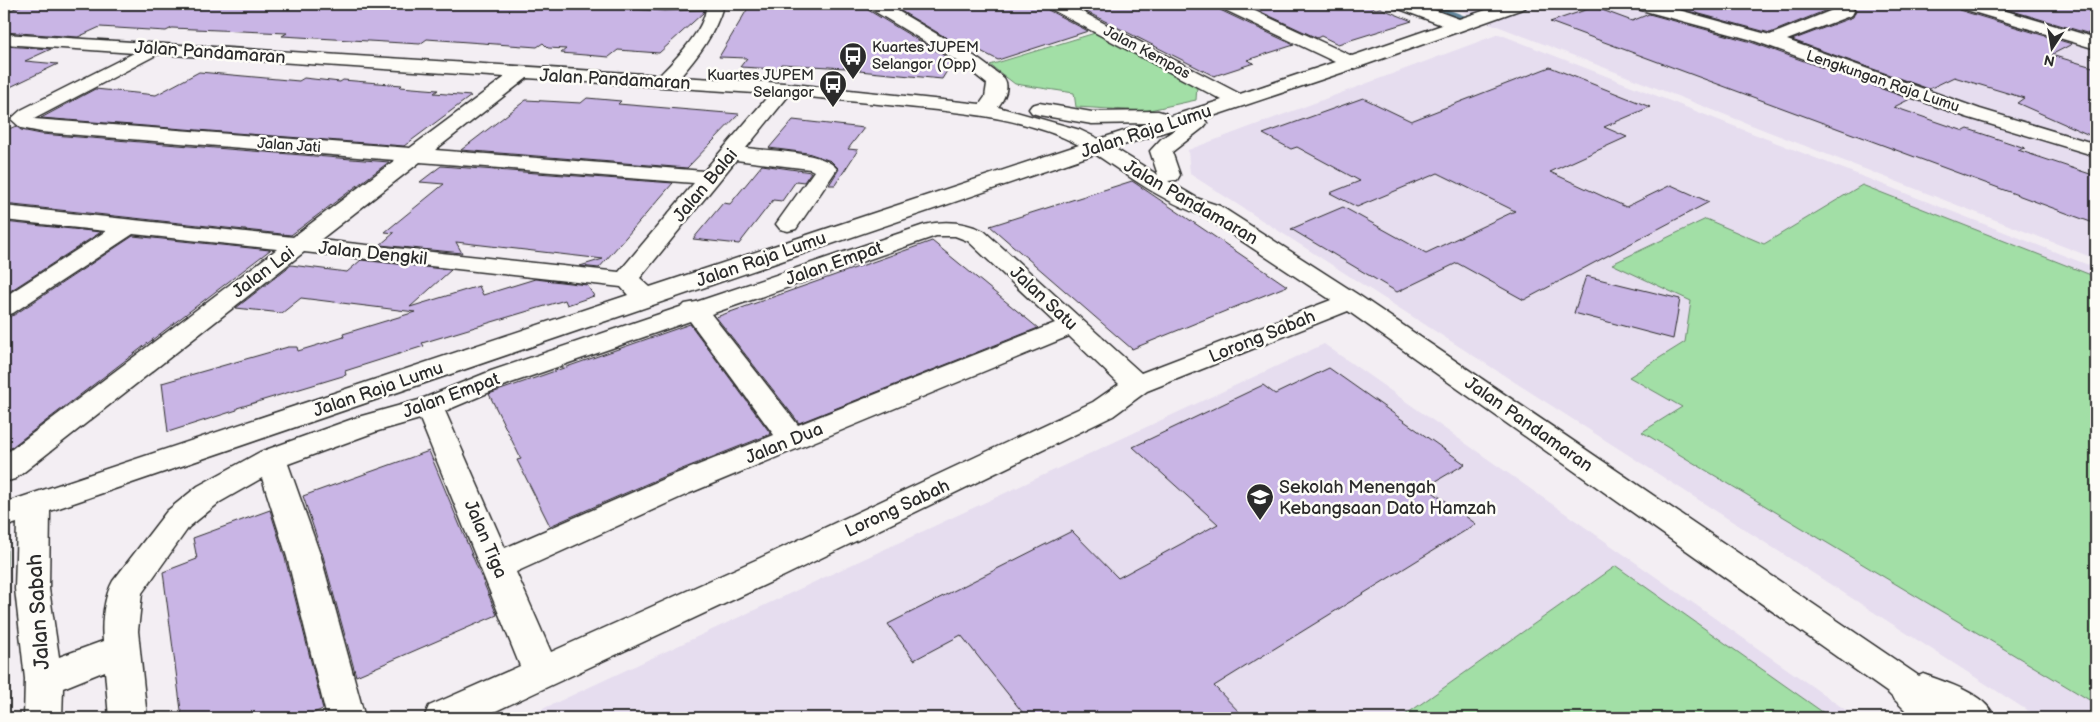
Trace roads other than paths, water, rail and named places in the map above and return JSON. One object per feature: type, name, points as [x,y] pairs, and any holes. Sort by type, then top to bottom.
[{"type":"street","points":[[664,82],[693,52],[708,27],[714,4]]},
{"type":"street","points":[[875,4],[968,60],[997,82],[996,94],[989,106]]},
{"type":"street","name":"Jalan Kempas","points":[[1055,4],[1230,104]]},
{"type":"street","points":[[1228,4],[1352,62]]},
{"type":"street","points":[[1403,4],[1459,25]]},
{"type":"street","name":"Jalan Raja Lumu","points":[[19,510],[1002,177],[1230,104],[1520,4]]},
{"type":"street","name":"Lengkungan Raja Lumu","points":[[1640,4],[1663,7],[1770,41],[2055,140],[2096,150]]},
{"type":"street","points":[[1966,4],[2096,44]]},
{"type":"street","points":[[1770,41],[1846,11]]},
{"type":"street","name":"Jalan Pandamaran","points":[[4,39],[829,92],[989,106],[1019,111],[1073,134],[1106,143],[1176,196],[1191,204],[1212,211],[1351,301],[1901,682],[1928,708],[1942,718]]},
{"type":"street","name":"Jalan Jati","points":[[156,49],[28,114],[21,120],[28,124],[41,126],[711,178]]},
{"type":"street","name":"Jalan Lai","points":[[4,471],[522,73]]},
{"type":"street","name":"Jalan Balai","points":[[625,280],[784,89]]},
{"type":"street","points":[[1019,111],[1092,118],[1173,116],[1230,104]]},
{"type":"street","points":[[1169,174],[1162,151],[1168,143],[1230,104]]},
{"type":"street","points":[[1002,177],[1035,157],[1038,148],[1039,140],[1019,111]]},
{"type":"street","points":[[1106,143],[1169,174],[1197,192],[1212,211]]},
{"type":"street","points":[[732,153],[815,163],[826,169],[788,224]]},
{"type":"street","name":"Jalan Dengkil","points":[[4,213],[625,280]]},
{"type":"street","points":[[4,308],[128,227]]},
{"type":"street","name":"Jalan Empat","points":[[128,718],[120,631],[125,590],[178,520],[209,494],[271,459],[368,424],[429,406],[501,377],[694,310],[932,230],[943,228]]},
{"type":"street","name":"Jalan Satu","points":[[943,228],[964,230],[976,236],[1136,385]]},
{"type":"street","points":[[625,280],[628,280],[646,298]]},
{"type":"street","name":"Lorong Sabah","points":[[443,718],[772,567],[1095,413],[1136,385],[1351,301]]},
{"type":"street","points":[[694,310],[794,439]]},
{"type":"street","name":"Jalan Dua","points":[[497,566],[679,485],[1073,325]]},
{"type":"street","name":"Jalan Tiga","points":[[429,406],[541,672]]},
{"type":"street","points":[[271,459],[304,558],[346,718]]},
{"type":"street","name":"Jalan Sabah","points":[[19,510],[44,679],[43,718]]},
{"type":"street","points":[[44,679],[121,649]]},
{"type":"street","points":[[1901,682],[1944,698],[1976,718]]},
{"type":"waterway","points":[[1428,4],[1464,18]]},
{"type":"place","name":"Kuartes JUPEM Selangor (Opp)","points":[[853,80]]},
{"type":"place","name":"Kuartes JUPEM Selangor","points":[[833,108]]},
{"type":"place","name":"Sekolah Menengah Kebangsaan Dato Hamzah","points":[[1260,521]]}]
